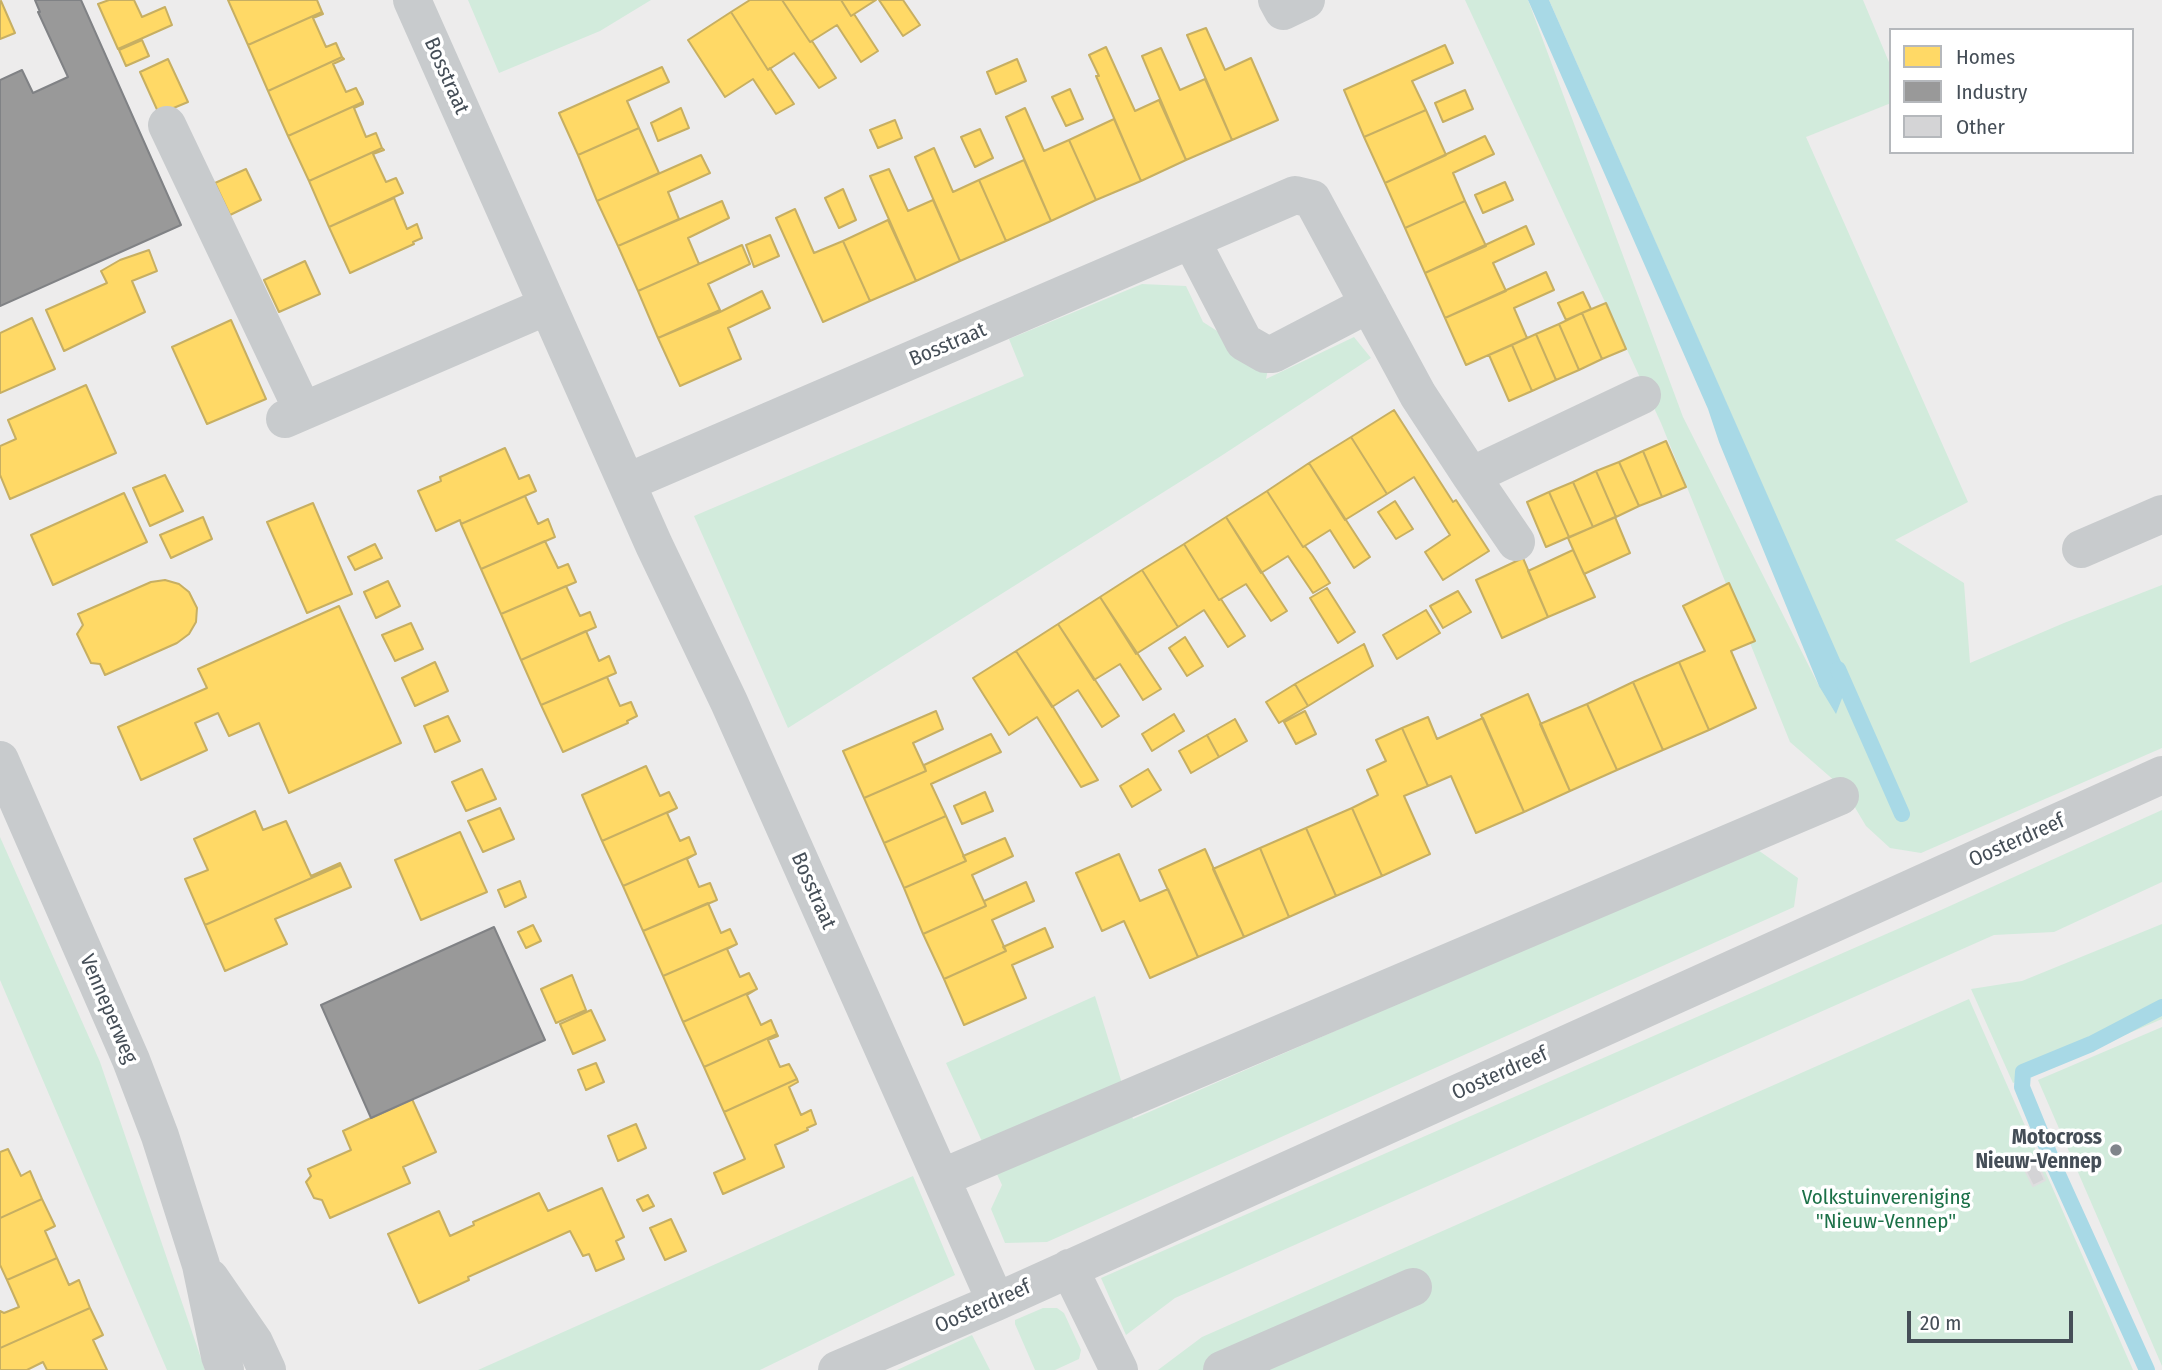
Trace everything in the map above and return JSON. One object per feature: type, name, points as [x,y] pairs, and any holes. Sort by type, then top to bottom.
[{"type":"street","name":"Bosstraat","points":[[412,0],[654,545],[734,713],[996,1302]]},
{"type":"street","points":[[1277,0],[1283,11],[1306,0]]},
{"type":"street","points":[[167,125],[294,415],[547,306]]},
{"type":"street","name":"Bosstraat","points":[[628,482],[1295,195],[1312,200],[1418,395],[1516,542]]},
{"type":"street","points":[[1191,240],[1244,342],[1265,354],[1273,354],[1369,304]]},
{"type":"street","points":[[1471,476],[1642,395]]},
{"type":"street","points":[[2081,549],[2162,514]]},
{"type":"street","name":"Venneperweg","points":[[0,760],[131,1060],[160,1136],[201,1265],[225,1370]]},
{"type":"street","name":"Oosterdreef","points":[[837,1370],[996,1302],[2162,775]]},
{"type":"street","points":[[941,1178],[1840,796]]},
{"type":"street","name":"Venneperweg","points":[[201,1265],[254,1342],[267,1370]]},
{"type":"street","points":[[1069,1268],[1111,1359],[1119,1370]]},
{"type":"street","points":[[1222,1370],[1413,1287]]},
{"type":"green space","points":[[468,0],[651,0],[600,31],[499,73]]},
{"type":"green space","points":[[1465,0],[1528,0],[1683,417],[1819,686],[1848,680],[1549,0],[1863,0],[1889,62],[1889,104],[1806,137],[1968,502],[1895,540],[1964,583],[1970,663],[2162,585],[2162,748],[1921,853],[1890,848],[1866,826],[1844,789],[1790,742],[1661,423]]},
{"type":"green space","points":[[1142,284],[1186,286],[1203,322],[1269,364],[1266,379],[1354,337],[1371,358],[1221,456],[788,728],[694,516],[1024,376],[1009,339]]},
{"type":"green space","points":[[2162,810],[2162,882],[2054,932],[1994,935],[1175,1298],[1126,1335],[1101,1278],[1941,910]]},
{"type":"green space","points":[[0,837],[100,1062],[205,1370],[167,1370],[0,980]]},
{"type":"green space","points":[[1755,848],[1798,878],[1794,907],[1047,1242],[1005,1243],[991,1209],[1002,1185],[946,1063],[1095,996],[1133,1119]]},
{"type":"green space","points":[[2162,924],[2162,1019],[2013,1083],[1971,989],[2022,981]]},
{"type":"green space","name":"Volkstuinvereniging \"Nieuw-Vennep\"","points":[[1969,999],[2133,1370],[1158,1370],[1202,1337]]},
{"type":"green space","name":"Motocross Nieuw-Vennep","points":[[2162,1027],[2162,1366],[2038,1080]]},
{"type":"green space","points":[[913,1176],[955,1275],[760,1370],[478,1370]]},
{"type":"green space","points":[[1043,1308],[1057,1308],[1064,1313],[1081,1350],[1079,1359],[1055,1370],[1035,1370],[1015,1324],[1015,1320]]},
{"type":"green space","points":[[972,1335],[990,1370],[897,1370]]},
{"type":"water","points":[[1528,0],[1549,0],[1849,680],[1836,714],[1819,686],[1708,409]]},
{"type":"building: Homes","points":[[109,0],[134,0],[142,17],[165,7],[172,25],[118,49],[98,4]]},
{"type":"building: Homes","points":[[228,0],[317,0],[322,12],[248,45]]},
{"type":"building: Homes","points":[[750,0],[782,0],[836,78],[819,88],[794,53],[768,70],[731,12]]},
{"type":"building: Homes","points":[[782,0],[841,0],[851,16],[854,14],[878,51],[861,62],[837,25],[810,42]]},
{"type":"building: Homes","points":[[841,0],[876,0],[851,16]]},
{"type":"building: Homes","points":[[879,0],[903,0],[920,25],[903,36]]},
{"type":"building: Homes","points":[[0,2],[15,33],[0,39]]},
{"type":"building: Homes","points":[[322,12],[323,14],[313,18],[326,47],[336,43],[342,57],[268,91],[248,45]]},
{"type":"building: Homes","points":[[731,12],[768,70],[770,68],[794,104],[776,114],[753,79],[725,97],[688,40]]},
{"type":"building: Homes","points":[[1206,28],[1225,70],[1251,58],[1278,120],[1232,140],[1187,35]]},
{"type":"building: Homes","points":[[142,40],[149,56],[126,66],[119,50]]},
{"type":"building: Homes","points":[[1445,45],[1453,63],[1412,81],[1426,110],[1364,137],[1344,90]]},
{"type":"building: Homes","points":[[1106,47],[1135,111],[1159,100],[1186,160],[1141,181],[1089,55]]},
{"type":"building: Homes","points":[[1161,48],[1180,90],[1205,79],[1232,140],[1186,160],[1142,56]]},
{"type":"building: Homes","points":[[342,57],[344,59],[333,64],[346,92],[356,88],[363,102],[288,136],[268,91]]},
{"type":"building: Homes","points":[[168,59],[188,102],[159,114],[140,72]]},
{"type":"building: Homes","points":[[1017,59],[1026,81],[996,94],[987,72]]},
{"type":"building: Homes","points":[[662,67],[669,82],[627,101],[639,128],[578,155],[559,113]]},
{"type":"building: Homes","points":[[1070,89],[1083,119],[1066,126],[1052,97]]},
{"type":"building: Homes","points":[[1465,90],[1473,109],[1443,122],[1435,103]]},
{"type":"building: Homes","points":[[363,102],[354,108],[366,137],[376,133],[382,148],[309,181],[288,136]]},
{"type":"building: Homes","points":[[681,108],[689,128],[658,141],[651,123]]},
{"type":"building: Homes","points":[[1025,108],[1044,151],[1069,140],[1096,200],[1051,221],[1006,117]]},
{"type":"building: Homes","points":[[1426,110],[1446,155],[1385,183],[1364,137]]},
{"type":"building: Homes","points":[[1114,119],[1141,181],[1096,200],[1069,140]]},
{"type":"building: Homes","points":[[895,120],[902,138],[878,148],[870,130]]},
{"type":"building: Homes","points":[[639,128],[659,173],[597,201],[578,155]]},
{"type":"building: Homes","points":[[980,129],[993,158],[975,167],[961,137]]},
{"type":"building: Homes","points":[[1485,136],[1494,154],[1453,173],[1465,201],[1405,228],[1385,183]]},
{"type":"building: Homes","points":[[382,148],[384,150],[373,154],[386,182],[396,178],[403,193],[329,227],[309,181]]},
{"type":"building: Homes","points":[[934,148],[953,192],[979,180],[1006,241],[960,261],[915,157]]},
{"type":"building: Homes","points":[[701,155],[710,173],[668,192],[679,219],[618,246],[597,201]]},
{"type":"building: Homes","points":[[1024,160],[1051,221],[1006,241],[979,180]]},
{"type":"building: Homes","points":[[246,169],[261,200],[230,215],[215,183]]},
{"type":"building: Homes","points":[[889,169],[908,211],[933,200],[960,261],[916,281],[870,176]]},
{"type":"building: Homes","points":[[1505,182],[1513,200],[1483,213],[1475,195]]},
{"type":"building: Homes","points":[[843,189],[856,220],[839,228],[825,198]]},
{"type":"building: Homes","points":[[394,198],[407,229],[417,224],[422,238],[350,273],[329,227]]},
{"type":"building: Homes","points":[[722,201],[729,218],[688,238],[699,264],[638,291],[618,246]]},
{"type":"building: Homes","points":[[1465,201],[1486,246],[1425,273],[1405,228]]},
{"type":"building: Homes","points":[[795,209],[814,253],[843,241],[870,301],[823,322],[776,218]]},
{"type":"building: Homes","points":[[888,220],[916,281],[870,301],[843,241]]},
{"type":"building: Homes","points":[[1526,226],[1534,244],[1493,263],[1506,291],[1445,318],[1425,273]]},
{"type":"building: Homes","points":[[770,235],[779,256],[754,267],[746,245]]},
{"type":"building: Homes","points":[[742,245],[750,264],[708,284],[720,310],[658,338],[638,291]]},
{"type":"building: Homes","points":[[149,250],[157,271],[132,281],[145,312],[64,351],[46,310],[107,283],[101,271],[120,260]]},
{"type":"building: Homes","points":[[305,261],[320,294],[279,312],[264,280]]},
{"type":"building: Homes","points":[[1546,272],[1554,290],[1514,308],[1527,338],[1466,365],[1445,318]]},
{"type":"building: Homes","points":[[762,291],[770,308],[728,328],[741,359],[680,386],[658,338]]},
{"type":"building: Homes","points":[[1583,292],[1591,309],[1566,320],[1558,303]]},
{"type":"building: Homes","points":[[1606,303],[1626,349],[1602,359],[1582,313]]},
{"type":"building: Homes","points":[[1582,313],[1602,359],[1579,370],[1559,324]]},
{"type":"building: Homes","points":[[32,318],[55,369],[0,393],[0,333]]},
{"type":"building: Homes","points":[[231,320],[266,399],[207,424],[172,347]]},
{"type":"building: Homes","points":[[1559,324],[1579,370],[1556,380],[1536,334]]},
{"type":"building: Homes","points":[[1536,334],[1556,380],[1532,391],[1512,345]]},
{"type":"building: Homes","points":[[1512,345],[1532,391],[1509,401],[1489,355]]},
{"type":"building: Homes","points":[[86,385],[116,453],[10,499],[0,475],[0,446],[16,439],[8,420]]},
{"type":"building: Homes","points":[[1394,410],[1453,502],[1456,500],[1489,551],[1443,580],[1425,552],[1450,535],[1414,477],[1387,494],[1351,437]]},
{"type":"building: Homes","points":[[1351,437],[1387,494],[1345,520],[1309,463]]},
{"type":"building: Homes","points":[[1666,441],[1686,487],[1662,497],[1643,451]]},
{"type":"building: Homes","points":[[505,448],[519,479],[529,475],[536,491],[461,524],[460,520],[436,531],[418,491],[441,481],[440,477]]},
{"type":"building: Homes","points":[[1643,451],[1662,497],[1639,506],[1619,462]]},
{"type":"building: Homes","points":[[1619,462],[1639,506],[1616,517],[1596,471]]},
{"type":"building: Homes","points":[[1309,463],[1370,557],[1354,568],[1330,530],[1303,547],[1267,491]]},
{"type":"building: Homes","points":[[1596,471],[1616,517],[1593,527],[1573,482]]},
{"type":"building: Homes","points":[[165,475],[183,511],[150,526],[133,488]]},
{"type":"building: Homes","points":[[1573,482],[1593,527],[1569,537],[1549,492]]},
{"type":"building: Homes","points":[[1267,491],[1330,583],[1313,593],[1288,556],[1261,573],[1226,517]]},
{"type":"building: Homes","points":[[1549,492],[1569,537],[1546,547],[1527,502]]},
{"type":"building: Homes","points":[[124,493],[147,542],[53,585],[31,535]]},
{"type":"building: Homes","points":[[525,496],[538,524],[548,519],[555,537],[481,569],[461,524]]},
{"type":"building: Homes","points":[[1395,501],[1413,529],[1396,539],[1378,512]]},
{"type":"building: Homes","points":[[313,503],[352,594],[307,613],[267,522]]},
{"type":"building: Homes","points":[[203,517],[212,539],[171,558],[160,535]]},
{"type":"building: Homes","points":[[1226,517],[1287,611],[1271,621],[1246,584],[1219,600],[1184,544]]},
{"type":"building: Homes","points":[[1615,517],[1630,553],[1584,574],[1568,538]]},
{"type":"building: Homes","points":[[545,541],[558,568],[568,564],[576,582],[501,614],[481,569]]},
{"type":"building: Homes","points":[[375,544],[382,558],[355,570],[348,557]]},
{"type":"building: Homes","points":[[1184,544],[1245,636],[1228,647],[1204,610],[1178,627],[1142,570]]},
{"type":"building: Homes","points":[[1573,550],[1595,597],[1548,617],[1528,571]]},
{"type":"building: Homes","points":[[1523,558],[1548,617],[1502,638],[1476,580]]},
{"type":"building: Homes","points":[[1142,570],[1178,627],[1136,654],[1100,597]]},
{"type":"building: Homes","points":[[165,580],[179,584],[189,592],[197,608],[196,622],[189,634],[177,643],[105,675],[100,664],[91,663],[77,634],[83,625],[78,614],[151,582]]},
{"type":"building: Homes","points":[[388,581],[400,606],[376,618],[364,592]]},
{"type":"building: Homes","points":[[1729,583],[1755,641],[1731,651],[1756,708],[1709,730],[1679,662],[1705,651],[1683,606]]},
{"type":"building: Homes","points":[[566,586],[580,616],[590,612],[596,627],[521,660],[501,614]]},
{"type":"building: Homes","points":[[1327,588],[1355,632],[1338,643],[1310,598]]},
{"type":"building: Homes","points":[[1458,591],[1471,612],[1443,628],[1430,606]]},
{"type":"building: Homes","points":[[1100,597],[1161,689],[1143,700],[1120,664],[1094,680],[1058,624]]},
{"type":"building: Homes","points":[[339,606],[401,743],[289,793],[259,723],[229,736],[218,713],[195,723],[207,750],[141,780],[118,727],[207,688],[198,669]]},
{"type":"building: Homes","points":[[1426,610],[1440,633],[1397,659],[1383,635]]},
{"type":"building: Homes","points":[[411,623],[423,649],[395,661],[382,635]]},
{"type":"building: Homes","points":[[1058,624],[1119,716],[1102,727],[1078,690],[1052,707],[1016,651]]},
{"type":"building: Homes","points":[[586,631],[599,661],[609,656],[616,673],[541,705],[521,660]]},
{"type":"building: Homes","points":[[1185,637],[1203,666],[1187,676],[1169,648]]},
{"type":"building: Homes","points":[[1364,644],[1373,666],[1308,706],[1295,684]]},
{"type":"building: Homes","points":[[1016,651],[1098,780],[1081,787],[1037,717],[1009,735],[973,678]]},
{"type":"building: Homes","points":[[435,662],[448,691],[415,706],[402,678]]},
{"type":"building: Homes","points":[[1679,662],[1709,730],[1663,750],[1633,682]]},
{"type":"building: Homes","points":[[607,677],[620,706],[631,702],[637,716],[627,721],[628,723],[563,752],[541,705]]},
{"type":"building: Homes","points":[[1633,682],[1663,750],[1617,770],[1587,704]]},
{"type":"building: Homes","points":[[1295,684],[1308,706],[1279,723],[1266,702]]},
{"type":"building: Homes","points":[[1528,694],[1570,791],[1524,812],[1481,715]]},
{"type":"building: Homes","points":[[1587,704],[1617,770],[1570,791],[1540,724]]},
{"type":"building: Homes","points":[[936,711],[943,729],[913,743],[926,771],[864,798],[843,751]]},
{"type":"building: Homes","points":[[1305,711],[1316,734],[1296,744],[1284,722]]},
{"type":"building: Homes","points":[[1174,714],[1184,731],[1152,751],[1142,734]]},
{"type":"building: Homes","points":[[448,716],[460,741],[435,752],[424,726]]},
{"type":"building: Homes","points":[[1428,717],[1437,739],[1483,718],[1524,812],[1476,833],[1451,776],[1428,786],[1402,728]]},
{"type":"building: Homes","points":[[1235,719],[1247,741],[1219,757],[1207,735]]},
{"type":"building: Homes","points":[[1402,728],[1428,786],[1404,796],[1430,854],[1382,876],[1352,808],[1378,795],[1367,770],[1386,761],[1376,740]]},
{"type":"building: Homes","points":[[991,734],[1001,752],[931,784],[946,816],[884,843],[864,798],[926,771],[924,765]]},
{"type":"building: Homes","points":[[1207,735],[1219,757],[1191,773],[1179,751]]},
{"type":"building: Homes","points":[[646,766],[660,796],[669,792],[677,808],[602,841],[582,795]]},
{"type":"building: Homes","points":[[482,769],[496,799],[466,811],[452,782]]},
{"type":"building: Homes","points":[[1148,769],[1161,790],[1132,807],[1120,786]]},
{"type":"building: Homes","points":[[985,792],[993,811],[962,824],[954,806]]},
{"type":"building: Homes","points":[[500,808],[514,839],[483,852],[468,821]]},
{"type":"building: Homes","points":[[677,808],[667,813],[680,841],[689,837],[696,854],[623,886],[602,841]]},
{"type":"building: Homes","points":[[1352,808],[1382,876],[1336,896],[1306,828]]},
{"type":"building: Homes","points":[[255,811],[263,830],[286,821],[311,876],[340,863],[341,865],[205,925],[185,879],[208,870],[194,839]]},
{"type":"building: Homes","points":[[946,816],[966,861],[904,888],[884,843]]},
{"type":"building: Homes","points":[[1306,828],[1336,896],[1289,917],[1260,848]]},
{"type":"building: Homes","points":[[460,832],[487,892],[421,920],[395,860]]},
{"type":"building: Homes","points":[[1005,838],[1013,856],[972,875],[986,906],[923,934],[904,888],[966,861],[963,856]]},
{"type":"building: Homes","points":[[1260,848],[1289,917],[1244,937],[1213,869]]},
{"type":"building: Homes","points":[[1205,849],[1244,937],[1198,957],[1159,870]]},
{"type":"building: Homes","points":[[696,854],[687,859],[699,887],[710,883],[717,900],[643,931],[623,886]]},
{"type":"building: Homes","points":[[1119,854],[1140,901],[1168,889],[1198,957],[1150,978],[1124,921],[1102,931],[1076,873]]},
{"type":"building: Homes","points":[[341,865],[351,887],[275,919],[287,944],[225,971],[205,925]]},
{"type":"building: Homes","points":[[520,881],[526,897],[505,907],[498,890]]},
{"type":"building: Homes","points":[[1026,882],[1034,901],[992,920],[1006,951],[944,979],[923,934],[986,906],[984,901]]},
{"type":"building: Homes","points":[[708,903],[721,933],[730,929],[737,944],[663,976],[643,931]]},
{"type":"building: Homes","points":[[533,925],[541,941],[526,948],[518,932]]},
{"type":"building: Homes","points":[[1045,928],[1053,947],[1012,965],[1026,998],[964,1025],[944,979],[1006,951],[1003,947]]},
{"type":"building: Homes","points":[[737,944],[727,949],[740,977],[749,973],[757,989],[683,1022],[663,976]]},
{"type":"building: Homes","points":[[572,975],[586,1010],[556,1023],[541,989]]},
{"type":"building: Homes","points":[[757,989],[747,995],[761,1025],[771,1020],[777,1034],[704,1067],[683,1022]]},
{"type":"building: Homes","points":[[591,1010],[605,1040],[573,1054],[560,1024]]},
{"type":"building: Homes","points":[[777,1034],[778,1036],[768,1040],[780,1067],[789,1064],[797,1079],[724,1112],[704,1067]]},
{"type":"building: Homes","points":[[596,1063],[604,1082],[586,1090],[578,1070]]},
{"type":"building: Homes","points":[[797,1079],[798,1082],[789,1087],[801,1115],[811,1110],[816,1124],[775,1145],[784,1167],[723,1194],[714,1173],[745,1159],[724,1112]]},
{"type":"building: Homes","points":[[412,1099],[436,1152],[403,1167],[410,1183],[330,1218],[322,1200],[314,1198],[306,1182],[311,1176],[308,1169],[351,1150],[343,1131]]},
{"type":"building: Homes","points":[[636,1124],[646,1148],[618,1161],[608,1136]]},
{"type":"building: Homes","points":[[8,1149],[21,1176],[30,1171],[42,1199],[0,1218],[0,1152]]},
{"type":"building: Homes","points":[[602,1188],[624,1237],[616,1241],[624,1259],[596,1271],[589,1254],[583,1256],[570,1231],[468,1277],[469,1280],[419,1303],[388,1234],[439,1211],[450,1236],[474,1225],[473,1222],[539,1193],[548,1211]]},
{"type":"building: Homes","points":[[648,1195],[654,1206],[643,1211],[637,1200]]},
{"type":"building: Homes","points":[[42,1199],[55,1226],[45,1231],[57,1258],[7,1280],[0,1265],[0,1218]]},
{"type":"building: Homes","points":[[671,1219],[686,1251],[665,1260],[650,1228]]},
{"type":"building: Homes","points":[[57,1258],[69,1285],[79,1280],[90,1308],[0,1348],[0,1311],[4,1313],[19,1307],[7,1280]]},
{"type":"building: Homes","points":[[90,1308],[103,1335],[93,1340],[107,1370],[47,1370],[43,1362],[27,1370],[0,1370],[0,1348]]},
{"type":"building: Industry","points":[[35,0],[81,0],[181,225],[0,306],[0,80],[22,70],[33,93],[68,77]]},
{"type":"building: Industry","points":[[494,927],[545,1040],[371,1118],[321,1005]]},
{"type":"building: Other","points":[[2034,1156],[2045,1180],[2033,1186],[2021,1162]]},
{"type":"waterway","points":[[1838,669],[1902,814]]},
{"type":"waterway","points":[[2147,1370],[2056,1170],[2022,1087],[2023,1072],[2091,1044],[2162,1007]]},
{"type":"place","name":"Motocross Nieuw-Vennep","points":[[2116,1150]]}]
